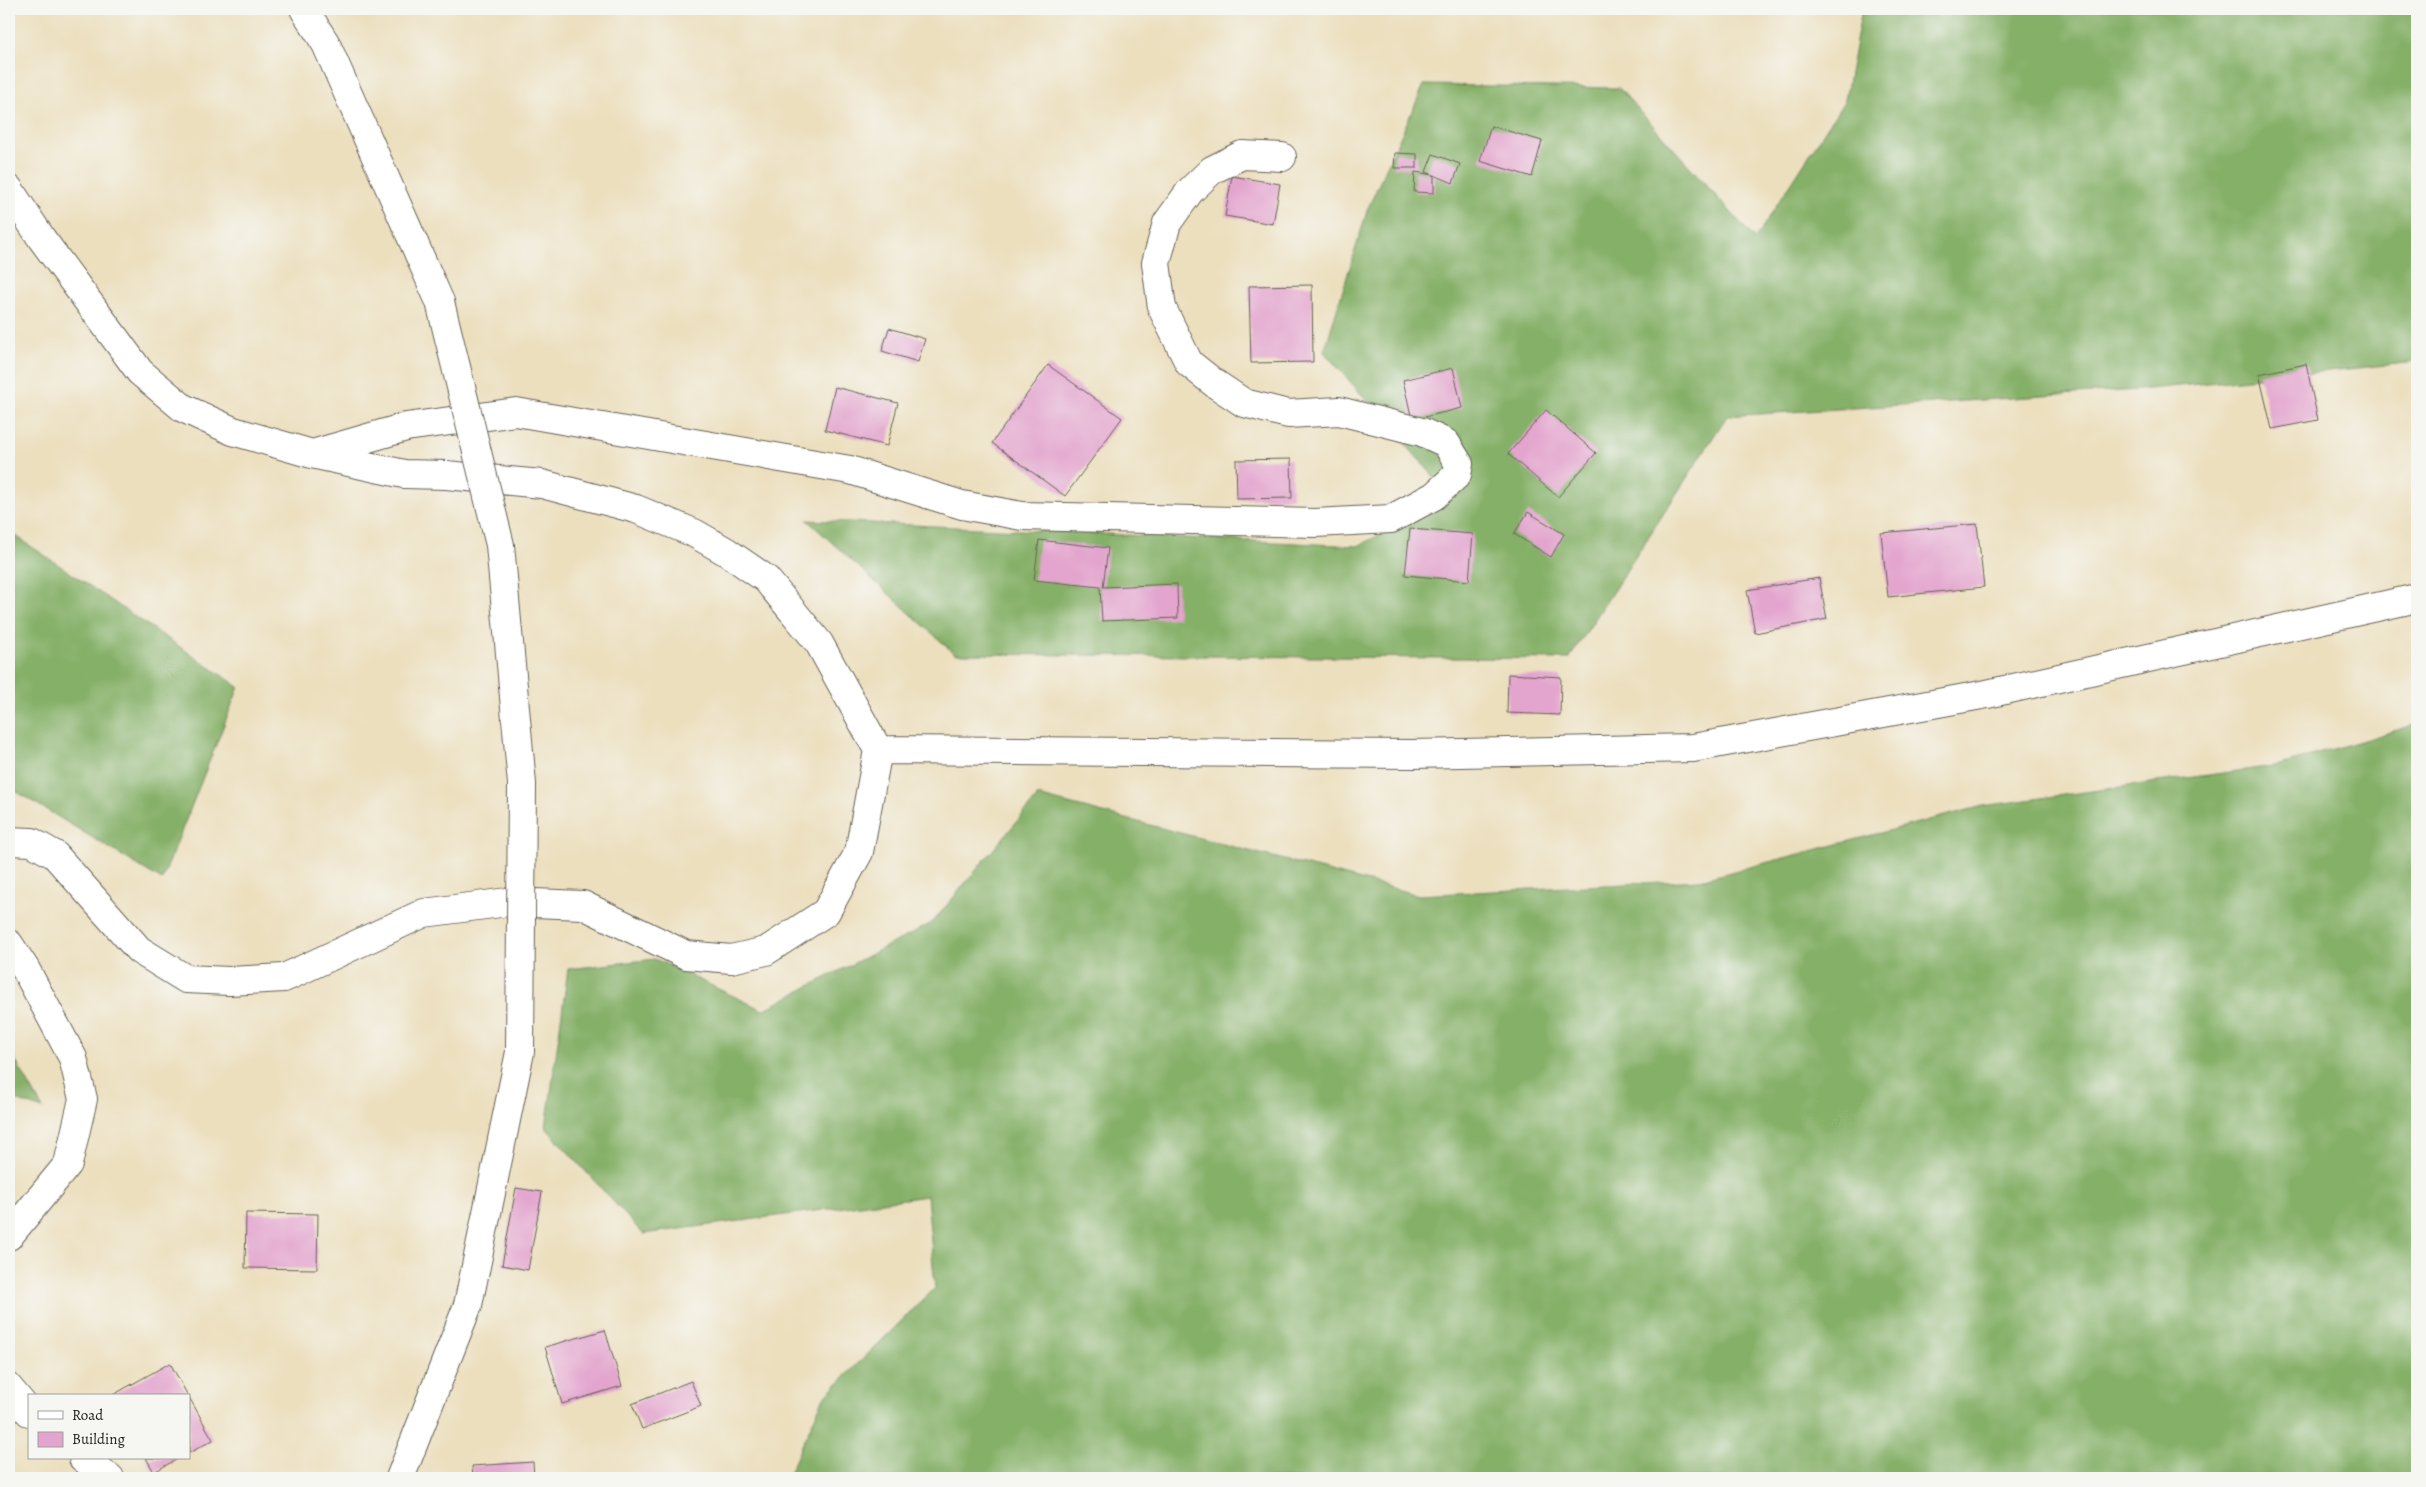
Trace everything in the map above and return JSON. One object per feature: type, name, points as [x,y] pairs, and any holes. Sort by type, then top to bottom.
[{"type":"street","points":[[304,9],[326,44],[440,302],[500,545],[522,784],[520,1052],[468,1305],[400,1478]]},
{"type":"street","points":[[312,454],[406,427],[516,412],[850,470],[962,505],[1022,516],[1315,523],[1391,519],[1434,496],[1457,475],[1459,464],[1446,443],[1422,432],[1339,411],[1288,414],[1244,403],[1189,363],[1162,308],[1156,263],[1167,223],[1190,192],[1212,170],[1242,155],[1282,157]]},
{"type":"street","points":[[9,189],[42,239],[140,372],[183,408],[233,431],[312,454],[404,474],[446,475],[542,484],[636,509],[694,533],[727,552],[766,579],[819,643],[878,750],[859,852],[826,912],[766,951],[731,959],[686,955],[583,905],[508,902],[424,913],[284,978],[228,981],[186,979],[139,950],[56,855],[32,842],[9,841]]},
{"type":"street","points":[[878,750],[1413,754],[1694,748],[1987,694],[2417,598]]},
{"type":"street","points":[[9,944],[26,970],[73,1058],[83,1098],[68,1164],[9,1236]]},
{"type":"street","points":[[9,1388],[28,1411]]},
{"type":"street","points":[[86,1460],[110,1478]]},
{"type":"green space","points":[[1862,9],[2417,9],[2417,362],[2139,390],[1727,416],[1569,659],[955,654],[807,520],[1358,546],[1452,497],[1324,352],[1368,208],[1424,85],[1619,88],[1755,239],[1845,100]]},
{"type":"green space","points":[[9,528],[10,532],[239,687],[162,880],[9,787]]},
{"type":"green space","points":[[2417,724],[2417,1478],[787,1478],[824,1397],[935,1288],[927,1196],[643,1234],[546,1128],[568,969],[655,959],[763,1010],[932,923],[1038,796],[1419,895],[1700,880],[1983,806],[2281,765]]},
{"type":"green space","points":[[9,1049],[43,1109],[9,1098]]},
{"type":"building","points":[[1491,126],[1542,141],[1532,177],[1480,161]]},
{"type":"building","points":[[1395,153],[1417,154],[1417,168],[1394,168]]},
{"type":"building","points":[[1433,154],[1460,164],[1453,183],[1426,172]]},
{"type":"building","points":[[1415,172],[1434,175],[1434,193],[1414,192]]},
{"type":"building","points":[[1232,176],[1280,184],[1273,224],[1225,216]]},
{"type":"building","points":[[1312,285],[1313,362],[1251,363],[1249,286]]},
{"type":"building","points":[[889,328],[925,339],[918,362],[882,351]]},
{"type":"building","points":[[2306,364],[2318,420],[2272,429],[2259,374]]},
{"type":"building","points":[[1048,365],[1122,418],[1065,496],[992,443]]},
{"type":"building","points":[[1453,368],[1462,408],[1412,420],[1403,380]]},
{"type":"building","points":[[835,387],[898,403],[887,446],[825,430]]},
{"type":"building","points":[[1546,410],[1596,453],[1558,497],[1508,454]]},
{"type":"building","points":[[1291,459],[1292,498],[1237,499],[1236,460]]},
{"type":"building","points":[[1528,512],[1564,534],[1551,557],[1514,534]]},
{"type":"building","points":[[1977,524],[1984,587],[1888,597],[1881,533]]},
{"type":"building","points":[[1410,529],[1473,534],[1469,581],[1405,575]]},
{"type":"building","points":[[1039,540],[1108,548],[1103,587],[1177,584],[1178,618],[1102,621],[1100,587],[1034,580]]},
{"type":"building","points":[[1819,578],[1827,619],[1755,633],[1747,590]]},
{"type":"building","points":[[1508,674],[1561,677],[1560,715],[1507,713]]},
{"type":"building","points":[[516,1188],[542,1192],[528,1270],[502,1265]]},
{"type":"building","points":[[246,1213],[318,1214],[317,1269],[245,1268]]},
{"type":"building","points":[[605,1330],[622,1386],[562,1404],[545,1347]]},
{"type":"building","points":[[170,1363],[187,1394],[115,1394]]},
{"type":"building","points":[[691,1381],[701,1406],[642,1429],[632,1404]]},
{"type":"building","points":[[190,1399],[213,1440],[190,1452]]},
{"type":"building","points":[[147,1460],[175,1460],[154,1472]]},
{"type":"building","points":[[533,1462],[534,1478],[473,1478],[472,1466]]}]
